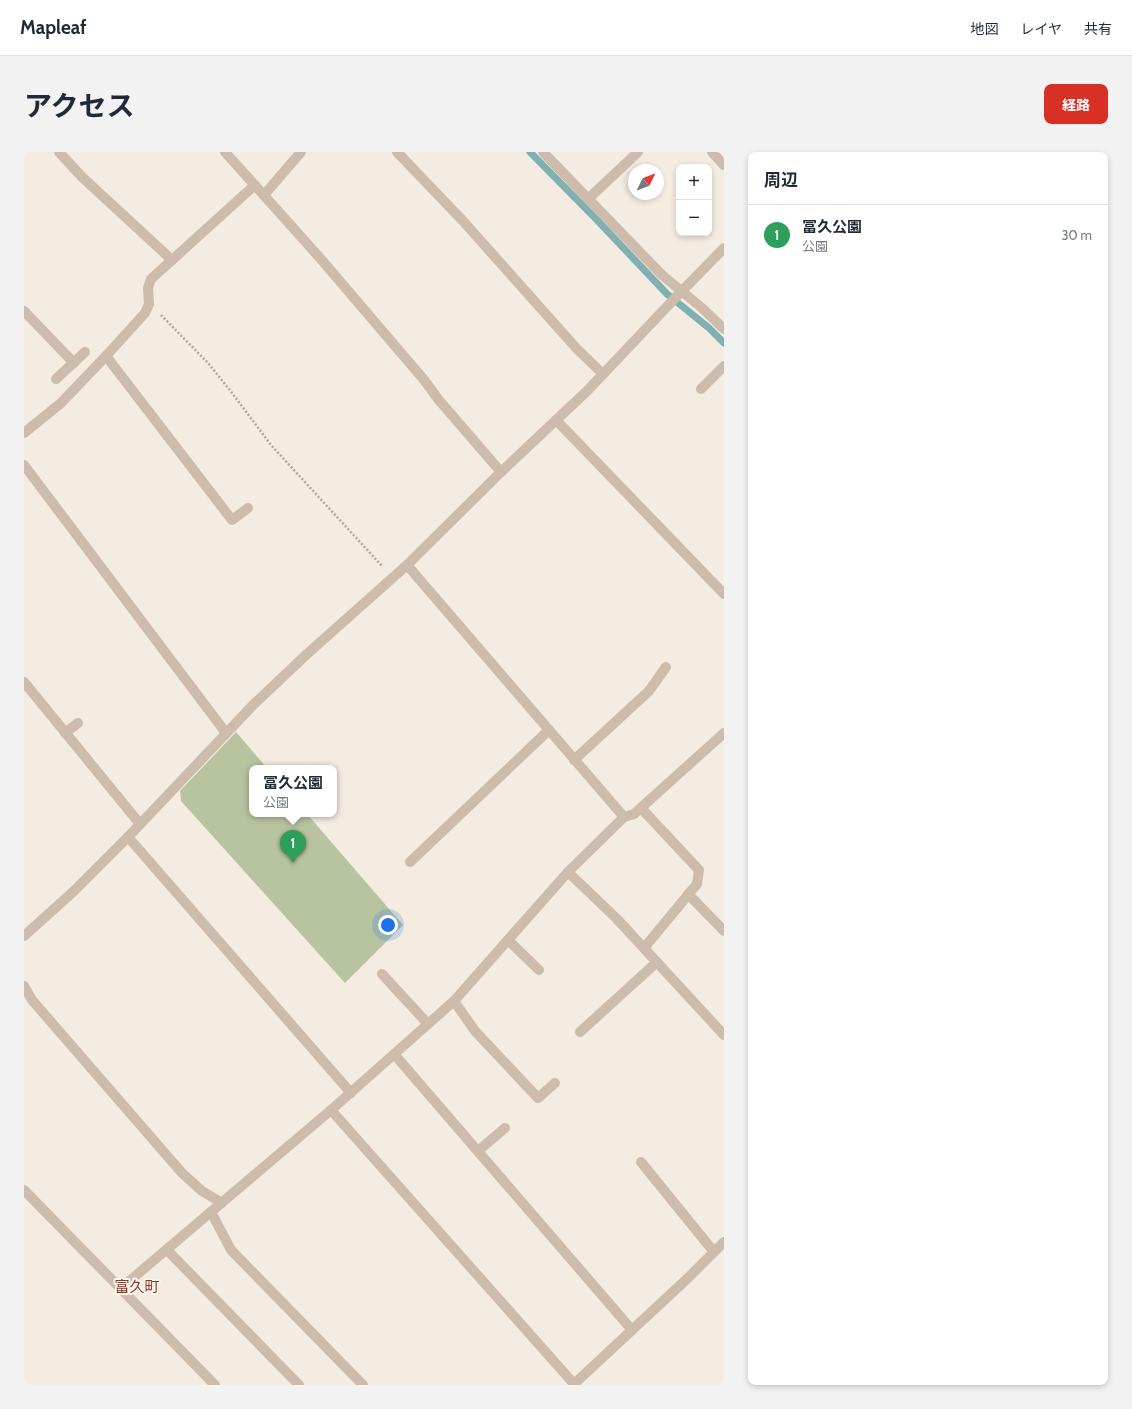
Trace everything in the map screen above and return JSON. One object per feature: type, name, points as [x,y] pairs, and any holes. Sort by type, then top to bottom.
[{"type":"street","points":[[59,152],[82,177],[172,260]]},
{"type":"street","points":[[225,152],[426,381],[438,399],[502,472]]},
{"type":"street","points":[[264,195],[301,152]]},
{"type":"street","points":[[397,152],[468,227],[577,349],[603,374]]},
{"type":"street","points":[[543,152],[679,293],[702,308],[724,329]]},
{"type":"street","points":[[588,199],[638,152]]},
{"type":"street","points":[[715,153],[724,165]]},
{"type":"street","points":[[24,433],[61,403],[145,313],[148,304],[148,288],[151,279],[255,185]]},
{"type":"street","points":[[24,936],[74,891],[128,837],[254,704],[407,565],[603,374],[679,293],[724,248]]},
{"type":"street","points":[[24,311],[74,363]]},
{"type":"street","points":[[56,379],[85,352]]},
{"type":"street","points":[[106,356],[232,520],[248,508]]},
{"type":"street","points":[[701,389],[724,366]]},
{"type":"street","points":[[556,420],[724,594]]},
{"type":"street","points":[[24,465],[226,733]]},
{"type":"street","points":[[407,565],[624,817]]},
{"type":"street","points":[[574,760],[649,691],[666,667]]},
{"type":"street","points":[[24,682],[140,824]]},
{"type":"street","points":[[65,733],[78,723]]},
{"type":"street","points":[[410,862],[549,730]]},
{"type":"street","points":[[120,1289],[351,1093],[454,1001],[568,872],[624,817],[634,814],[724,733]]},
{"type":"street","points":[[641,808],[699,870],[697,884],[644,948]]},
{"type":"street","points":[[128,837],[351,1093]]},
{"type":"street","points":[[568,872],[644,948],[724,1035]]},
{"type":"street","points":[[688,894],[724,931]]},
{"type":"street","points":[[508,940],[540,970]]},
{"type":"street","points":[[580,1032],[656,962]]},
{"type":"street","points":[[382,974],[428,1024]]},
{"type":"street","points":[[24,986],[32,1000],[182,1172],[202,1191],[222,1203]]},
{"type":"street","points":[[454,1001],[475,1032],[538,1098],[555,1083]]},
{"type":"street","points":[[394,1054],[632,1330]]},
{"type":"street","points":[[331,1110],[573,1385],[724,1242]]},
{"type":"street","points":[[478,1151],[505,1128]]},
{"type":"street","points":[[641,1162],[714,1252]]},
{"type":"street","points":[[24,1190],[215,1385]]},
{"type":"street","points":[[212,1212],[232,1250],[363,1385]]},
{"type":"street","points":[[167,1250],[299,1385]]},
{"type":"path","points":[[148,304],[158,311],[208,364],[230,389],[272,445],[393,578]]},
{"type":"green space","points":[[236,732],[264,765],[249,765],[249,817],[310,817],[403,925],[345,983],[181,801],[180,791]]},
{"type":"waterway","points":[[530,152],[667,294],[709,328],[724,343]]},
{"type":"place","name":"冨久公園","points":[[293,863]]},
{"type":"district","name":"富久町","points":[[137,1287]]}]
